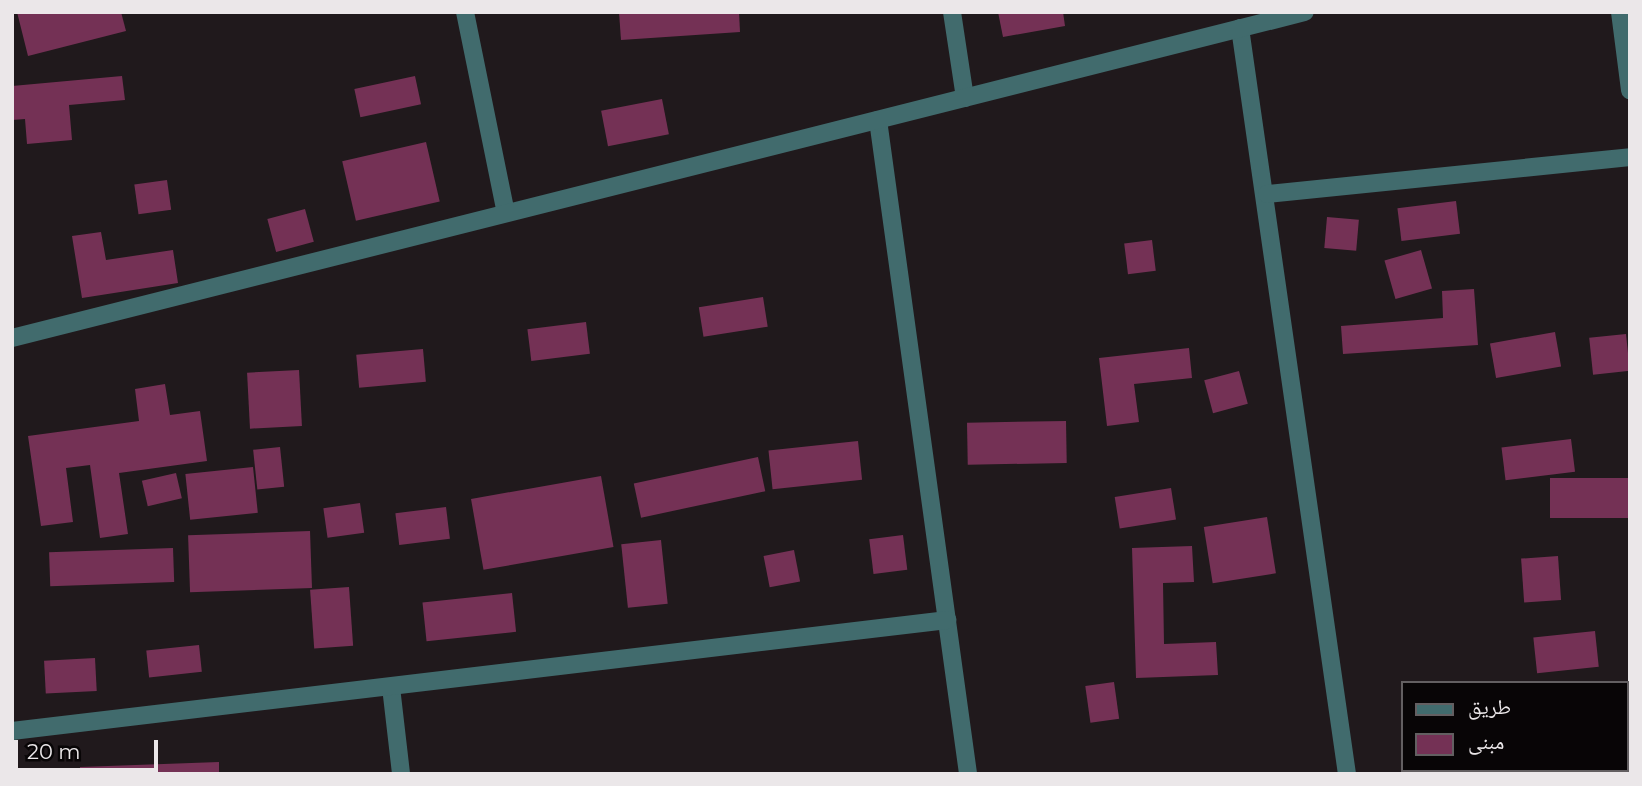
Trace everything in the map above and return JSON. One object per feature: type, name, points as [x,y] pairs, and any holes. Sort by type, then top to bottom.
[{"type":"street","points":[[465,12],[506,213]]},
{"type":"street","points":[[952,12],[965,98]]},
{"type":"street","points":[[12,338],[1306,12]]},
{"type":"street","points":[[1620,12],[1630,90]]},
{"type":"street","points":[[1240,29],[1267,194],[1347,774]]},
{"type":"street","points":[[878,120],[968,774]]},
{"type":"street","points":[[1267,194],[1630,157]]},
{"type":"street","points":[[12,732],[947,620]]},
{"type":"street","points":[[391,687],[401,774]]},
{"type":"building","points":[[17,12],[121,12],[126,31],[28,56]]},
{"type":"building","points":[[619,12],[739,12],[740,32],[621,40]]},
{"type":"building","points":[[998,12],[1063,12],[1065,26],[1003,37]]},
{"type":"building","points":[[122,76],[125,100],[69,105],[72,140],[27,144],[25,119],[12,120],[12,86]]},
{"type":"building","points":[[415,76],[421,104],[360,117],[354,89]]},
{"type":"building","points":[[662,99],[669,134],[608,146],[601,111]]},
{"type":"building","points":[[426,142],[440,201],[356,221],[342,161]]},
{"type":"building","points":[[167,180],[171,210],[138,214],[134,185]]},
{"type":"building","points":[[1456,201],[1460,234],[1401,241],[1397,208]]},
{"type":"building","points":[[305,209],[314,242],[276,252],[267,219]]},
{"type":"building","points":[[1327,217],[1359,220],[1356,251],[1324,248]]},
{"type":"building","points":[[101,232],[106,260],[173,250],[178,283],[82,298],[72,236]]},
{"type":"building","points":[[1152,240],[1156,271],[1128,274],[1124,243]]},
{"type":"building","points":[[1421,250],[1432,288],[1395,299],[1384,260]]},
{"type":"building","points":[[1474,289],[1478,345],[1343,354],[1341,326],[1443,318],[1442,291]]},
{"type":"building","points":[[763,297],[768,327],[703,337],[699,307]]},
{"type":"building","points":[[586,322],[590,354],[531,361],[527,329]]},
{"type":"building","points":[[1555,332],[1561,366],[1496,378],[1490,343]]},
{"type":"building","points":[[1626,334],[1630,371],[1593,375],[1589,338]]},
{"type":"building","points":[[1189,348],[1192,378],[1134,384],[1139,422],[1107,426],[1099,358]]},
{"type":"building","points":[[423,349],[426,382],[359,388],[356,355]]},
{"type":"building","points":[[299,370],[302,426],[250,429],[247,373]]},
{"type":"building","points":[[1239,371],[1248,404],[1213,413],[1204,380]]},
{"type":"building","points":[[165,384],[170,415],[200,411],[207,461],[119,473],[128,534],[100,538],[90,465],[66,468],[73,522],[41,526],[28,436],[139,421],[135,389]]},
{"type":"building","points":[[1066,421],[1067,463],[968,465],[967,423]]},
{"type":"building","points":[[1571,439],[1575,472],[1506,480],[1502,448]]},
{"type":"building","points":[[858,441],[862,480],[773,489],[768,450]]},
{"type":"building","points":[[280,447],[284,487],[257,490],[253,450]]},
{"type":"building","points":[[758,457],[765,491],[641,518],[634,483]]},
{"type":"building","points":[[253,467],[258,513],[190,520],[185,474]]},
{"type":"building","points":[[176,473],[182,498],[148,506],[142,481]]},
{"type":"building","points":[[601,476],[614,547],[484,570],[471,499]]},
{"type":"building","points":[[1550,478],[1630,478],[1630,518],[1550,518]]},
{"type":"building","points":[[1171,488],[1176,520],[1120,529],[1115,497]]},
{"type":"building","points":[[360,503],[364,533],[328,538],[323,508]]},
{"type":"building","points":[[446,507],[450,539],[399,545],[395,513]]},
{"type":"building","points":[[1267,517],[1276,573],[1213,583],[1204,527]]},
{"type":"building","points":[[310,531],[312,588],[190,592],[188,535]]},
{"type":"building","points":[[903,535],[907,570],[874,574],[869,539]]},
{"type":"building","points":[[661,540],[668,604],[628,608],[621,544]]},
{"type":"building","points":[[1192,546],[1194,582],[1163,583],[1164,644],[1216,642],[1218,675],[1136,678],[1132,548]]},
{"type":"building","points":[[173,548],[174,582],[50,586],[49,552]]},
{"type":"building","points":[[794,550],[800,581],[770,587],[764,556]]},
{"type":"building","points":[[1558,556],[1561,600],[1524,602],[1521,559]]},
{"type":"building","points":[[349,587],[353,646],[314,649],[310,590]]},
{"type":"building","points":[[512,593],[516,632],[427,641],[422,602]]},
{"type":"building","points":[[1595,631],[1599,667],[1537,673],[1533,637]]},
{"type":"building","points":[[199,645],[202,672],[149,677],[146,651]]},
{"type":"building","points":[[95,658],[97,691],[46,694],[44,661]]},
{"type":"building","points":[[1114,682],[1119,719],[1090,723],[1085,686]]},
{"type":"building","points":[[219,762],[219,774],[80,774],[80,767]]}]
